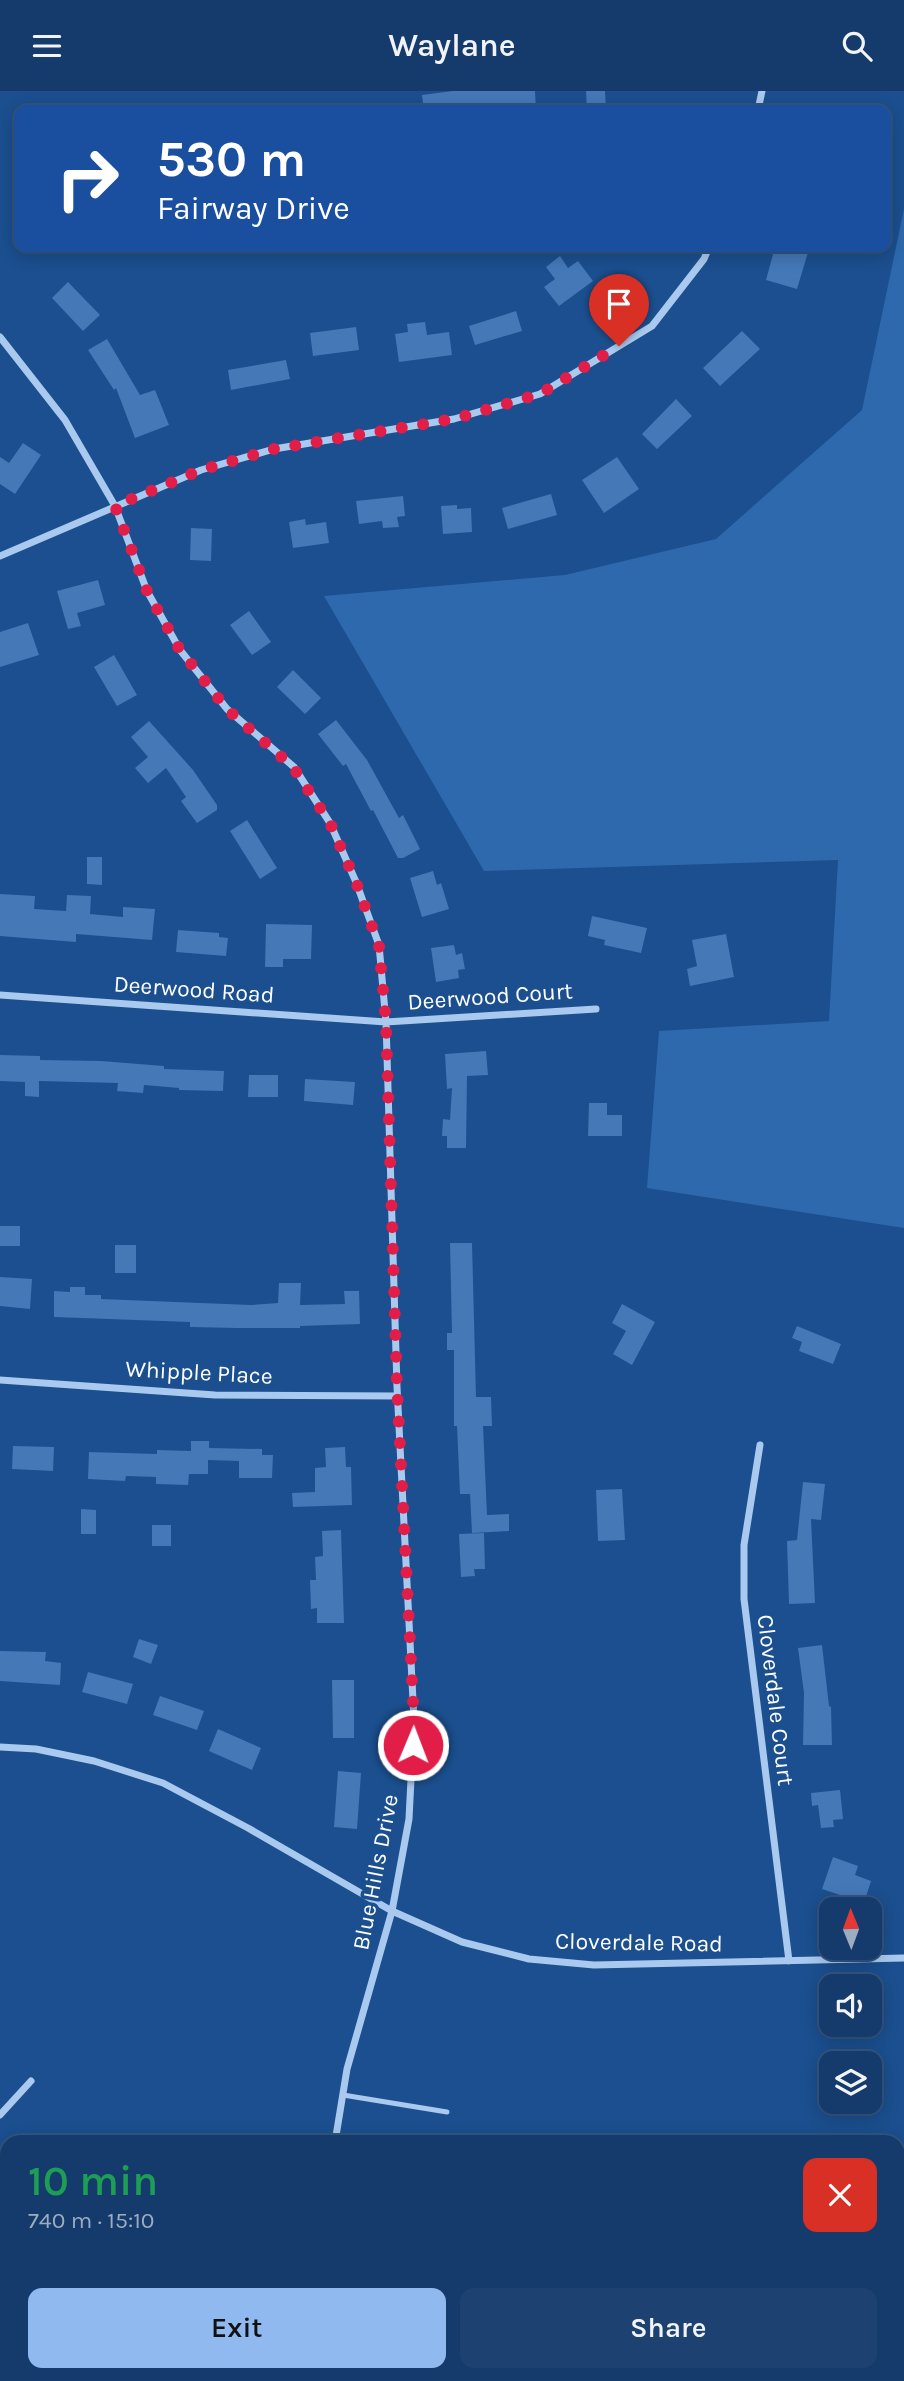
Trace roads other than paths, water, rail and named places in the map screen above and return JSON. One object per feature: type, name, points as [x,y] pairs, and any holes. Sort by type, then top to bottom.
[{"type":"street","points":[[0,556],[201,470],[274,449],[454,419],[540,394],[652,326],[707,252]]},
{"type":"street","name":"Blue Hills Drive","points":[[0,337],[65,419],[115,506],[147,591],[180,650],[227,709],[293,767],[330,823],[356,882],[379,946],[386,1022],[397,1396],[414,1720],[409,1819],[392,1911],[348,2069],[336,2135]]},
{"type":"street","name":"Deerwood Road","points":[[0,995],[386,1022]]},
{"type":"street","name":"Deerwood Court","points":[[386,1022],[596,1009]]},
{"type":"street","name":"Whipple Place","points":[[0,1380],[215,1395],[397,1396]]},
{"type":"street","name":"Cloverdale Court","points":[[760,1445],[744,1545],[744,1599],[789,1961]]},
{"type":"street","name":"Cloverdale Road","points":[[0,1747],[36,1749],[94,1761],[163,1783],[248,1828],[392,1911],[462,1942],[529,1959],[594,1965],[904,1958]]},
{"type":"street","points":[[0,2115],[31,2081]]},
{"type":"lane","points":[[343,2095],[447,2112]]}]
